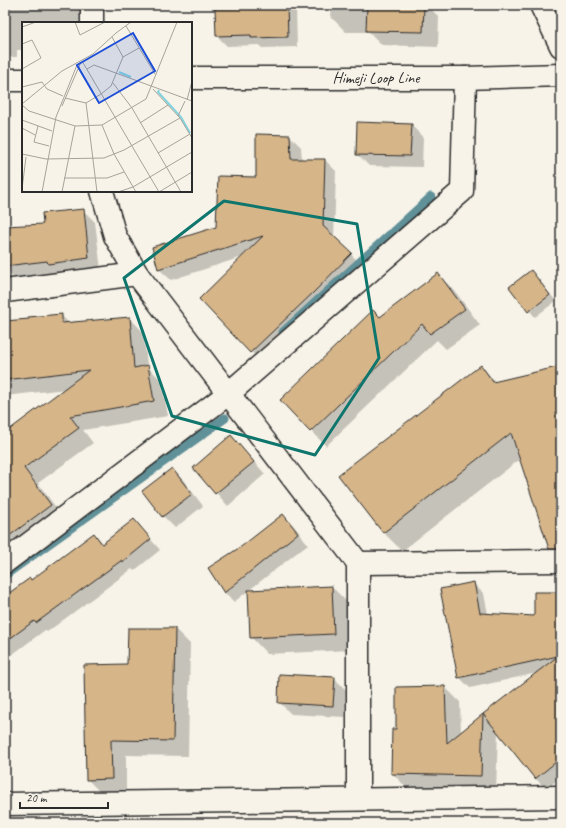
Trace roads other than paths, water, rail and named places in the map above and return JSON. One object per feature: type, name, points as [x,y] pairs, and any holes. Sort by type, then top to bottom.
[{"type":"street","points":[[92,5],[92,22]]},
{"type":"street","points":[[541,5],[561,46]]},
{"type":"street","name":"Himeji Loop Line","points":[[192,78],[465,78],[561,75]]},
{"type":"street","points":[[5,562],[228,394],[462,191],[465,78]]},
{"type":"street","points":[[5,80],[22,80]]},
{"type":"street","points":[[102,192],[115,236],[137,274],[358,563],[358,800]]},
{"type":"street","points":[[5,291],[137,274]]},
{"type":"street","points":[[358,563],[561,561]]},
{"type":"street","points":[[5,804],[561,797]]},
{"type":"waterway","points":[[283,332],[431,197]]},
{"type":"waterway","points":[[5,575],[225,418]]}]
